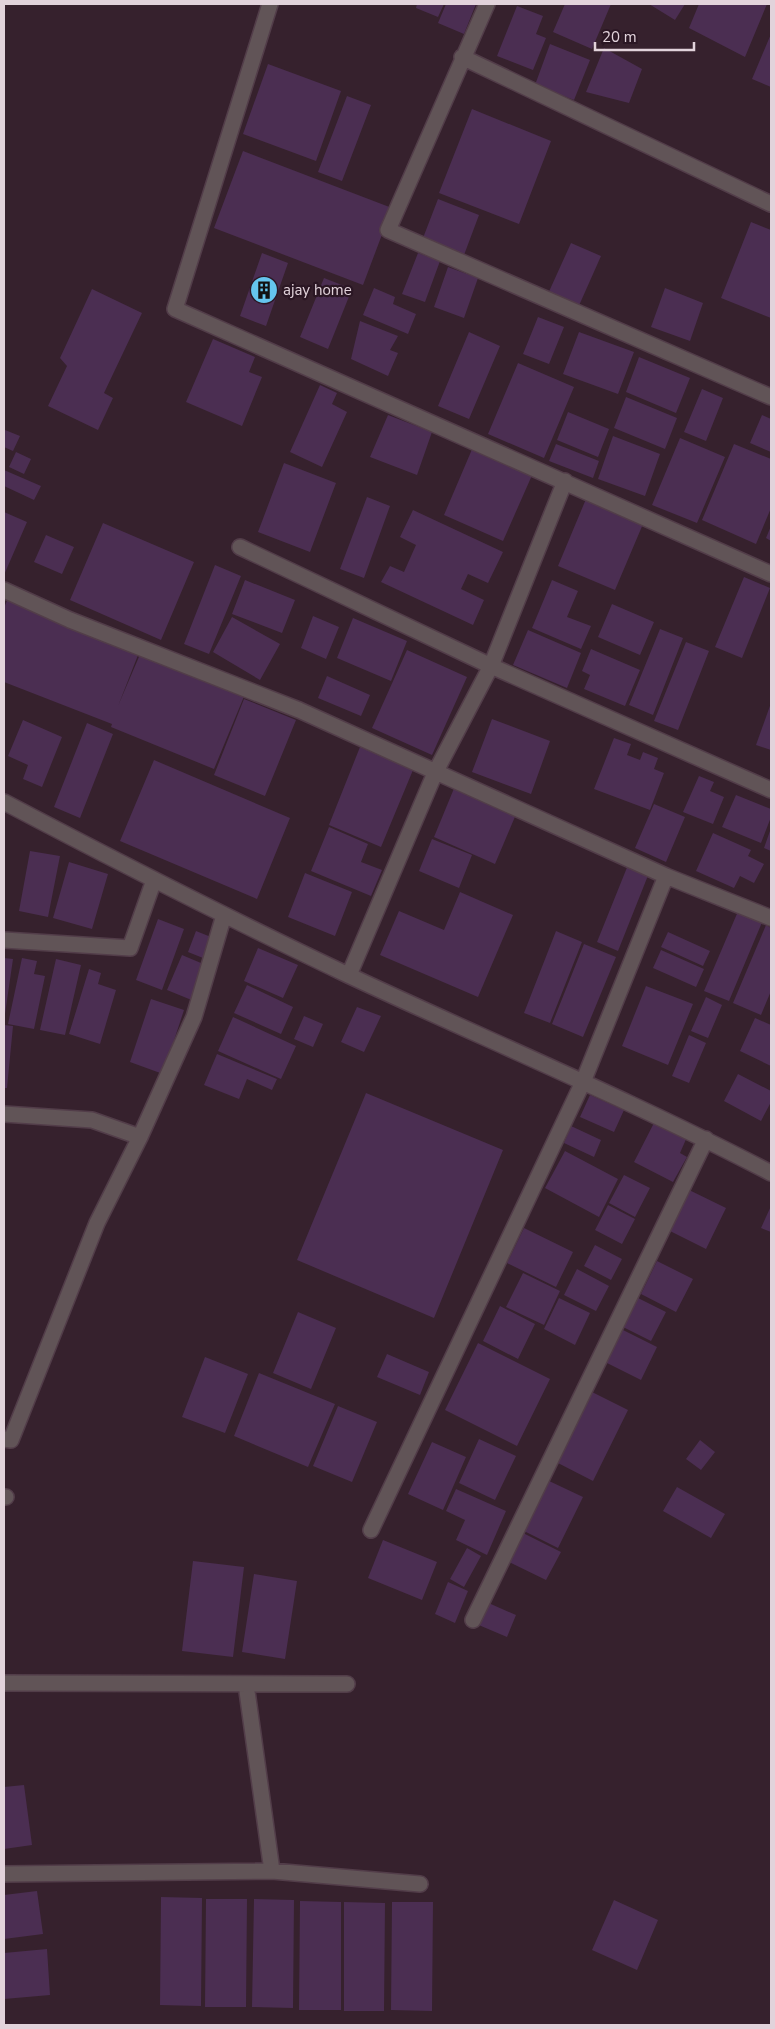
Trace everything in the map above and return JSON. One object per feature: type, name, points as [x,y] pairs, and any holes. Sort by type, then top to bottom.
[{"type":"street","points":[[270,4],[175,309],[771,574]]},
{"type":"street","points":[[488,4],[462,57],[388,230],[771,397]]},
{"type":"street","points":[[462,57],[771,204]]},
{"type":"street","points":[[349,975],[435,773],[491,666],[565,481]]},
{"type":"street","points":[[240,547],[491,666],[771,790]]},
{"type":"street","points":[[4,590],[70,620],[299,710],[666,876],[771,918]]},
{"type":"street","points":[[4,802],[224,915],[349,975],[706,1139],[771,1172]]},
{"type":"street","points":[[371,1530],[584,1082],[666,876]]},
{"type":"street","points":[[4,940],[130,948],[154,880]]},
{"type":"street","points":[[4,1439],[11,1440],[98,1223],[140,1137],[194,1017],[224,915]]},
{"type":"street","points":[[4,1114],[92,1120],[140,1137]]},
{"type":"street","points":[[473,1620],[706,1139]]},
{"type":"street","points":[[4,1683],[347,1684]]},
{"type":"street","points":[[246,1684],[272,1871]]},
{"type":"street","points":[[4,1874],[272,1871],[420,1884]]},
{"type":"building","points":[[417,4],[444,4],[438,17],[416,8]]},
{"type":"building","points":[[446,4],[476,4],[464,34],[438,23]]},
{"type":"building","points":[[565,4],[611,4],[592,49],[553,32]]},
{"type":"building","points":[[649,4],[685,4],[675,20]]},
{"type":"building","points":[[699,4],[767,4],[745,57],[689,28]]},
{"type":"building","points":[[517,6],[543,16],[536,34],[546,38],[533,70],[497,56]]},
{"type":"building","points":[[771,34],[771,87],[752,79]]},
{"type":"building","points":[[550,44],[590,60],[574,100],[535,85]]},
{"type":"building","points":[[604,48],[642,69],[629,103],[586,92]]},
{"type":"building","points":[[268,64],[341,91],[316,161],[243,134]]},
{"type":"building","points":[[347,96],[371,105],[342,181],[318,172]]},
{"type":"building","points":[[472,109],[551,141],[519,224],[439,193]]},
{"type":"building","points":[[243,151],[392,208],[363,285],[214,228]]},
{"type":"building","points":[[438,199],[479,215],[464,255],[423,238]]},
{"type":"building","points":[[751,222],[771,230],[771,318],[721,298]]},
{"type":"building","points":[[571,243],[601,256],[577,310],[547,296]]},
{"type":"building","name":"ajay home","points":[[262,253],[288,263],[266,326],[240,316]]},
{"type":"building","points":[[418,253],[440,261],[425,302],[402,294]]},
{"type":"building","points":[[448,267],[478,278],[464,318],[434,307]]},
{"type":"building","points":[[324,278],[352,289],[328,349],[300,337]]},
{"type":"building","points":[[374,288],[395,297],[393,304],[416,314],[408,334],[363,315]]},
{"type":"building","points":[[665,288],[703,303],[690,341],[651,327]]},
{"type":"building","points":[[92,289],[142,313],[104,393],[113,398],[98,430],[48,406],[67,366],[60,358]]},
{"type":"building","points":[[538,317],[564,327],[549,364],[523,354]]},
{"type":"building","points":[[360,321],[398,336],[390,350],[398,353],[388,376],[351,359]]},
{"type":"building","points":[[469,332],[500,346],[469,419],[438,406]]},
{"type":"building","points":[[579,332],[634,352],[618,394],[563,374]]},
{"type":"building","points":[[213,339],[255,357],[249,372],[262,377],[242,426],[186,402]]},
{"type":"building","points":[[639,357],[690,378],[676,413],[626,392]]},
{"type":"building","points":[[518,363],[574,387],[544,458],[488,434]]},
{"type":"building","points":[[320,385],[337,393],[332,404],[347,412],[322,467],[290,452]]},
{"type":"building","points":[[702,389],[723,398],[706,441],[684,432]]},
{"type":"building","points":[[626,397],[677,418],[665,449],[614,428]]},
{"type":"building","points":[[568,412],[609,429],[598,457],[557,440]]},
{"type":"building","points":[[388,415],[432,432],[417,475],[370,457]]},
{"type":"building","points":[[762,415],[771,419],[771,452],[750,443]]},
{"type":"building","points":[[5,430],[20,436],[13,451],[4,447]]},
{"type":"building","points":[[613,436],[660,454],[645,496],[598,479]]},
{"type":"building","points":[[680,438],[725,457],[697,523],[652,505]]},
{"type":"building","points":[[556,444],[599,461],[593,478],[549,461]]},
{"type":"building","points":[[734,444],[771,459],[771,508],[756,544],[702,520]]},
{"type":"building","points":[[473,447],[533,473],[503,541],[444,515]]},
{"type":"building","points":[[16,452],[31,459],[24,474],[9,467]]},
{"type":"building","points":[[284,463],[336,483],[310,552],[258,532]]},
{"type":"building","points":[[4,470],[41,486],[34,500],[4,486]]},
{"type":"building","points":[[367,497],[390,506],[364,578],[340,569]]},
{"type":"building","points":[[586,499],[643,524],[615,590],[558,566]]},
{"type":"building","points":[[413,510],[503,552],[488,583],[468,574],[461,589],[484,600],[473,625],[381,582],[390,566],[404,572],[416,545],[400,537]]},
{"type":"building","points":[[4,512],[27,522],[4,575]]},
{"type":"building","points":[[103,523],[194,562],[161,640],[70,600]]},
{"type":"building","points":[[771,526],[771,541],[766,538]]},
{"type":"building","points":[[46,535],[74,547],[62,574],[34,562]]},
{"type":"building","points":[[215,565],[241,576],[209,654],[184,644]]},
{"type":"building","points":[[744,577],[770,588],[742,658],[715,647]]},
{"type":"building","points":[[245,580],[295,600],[282,633],[232,614]]},
{"type":"building","points":[[552,580],[578,591],[567,617],[591,626],[581,649],[532,628]]},
{"type":"building","points":[[8,598],[140,650],[118,706],[141,652],[245,694],[214,769],[111,727],[112,724],[4,682],[4,608]]},
{"type":"building","points":[[612,604],[654,622],[640,655],[598,637]]},
{"type":"building","points":[[313,616],[339,627],[326,659],[301,648]]},
{"type":"building","points":[[232,617],[280,644],[260,680],[213,652]]},
{"type":"building","points":[[353,618],[407,641],[391,681],[337,658]]},
{"type":"building","points":[[660,629],[683,638],[653,715],[629,705]]},
{"type":"building","points":[[528,630],[581,653],[567,688],[513,665]]},
{"type":"building","points":[[686,642],[709,651],[678,730],[654,721]]},
{"type":"building","points":[[591,649],[640,670],[625,706],[584,689],[590,675],[582,671]]},
{"type":"building","points":[[407,650],[467,677],[432,755],[372,728]]},
{"type":"building","points":[[327,676],[370,695],[361,716],[318,698]]},
{"type":"building","points":[[244,699],[296,720],[265,796],[214,775]]},
{"type":"building","points":[[771,703],[771,750],[756,745]]},
{"type":"building","points":[[492,719],[550,741],[531,794],[472,772]]},
{"type":"building","points":[[23,720],[62,737],[42,787],[23,779],[28,765],[8,756]]},
{"type":"building","points":[[87,723],[113,734],[80,818],[54,807]]},
{"type":"building","points":[[614,738],[631,744],[627,755],[640,760],[643,752],[658,758],[654,769],[664,773],[650,810],[594,789]]},
{"type":"building","points":[[360,747],[413,770],[381,847],[329,825]]},
{"type":"building","points":[[154,760],[290,818],[257,899],[120,841]]},
{"type":"building","points":[[699,776],[714,782],[710,791],[724,797],[713,824],[683,812]]},
{"type":"building","points":[[455,786],[517,812],[495,864],[434,837]]},
{"type":"building","points":[[736,795],[771,809],[771,817],[761,843],[722,827]]},
{"type":"building","points":[[654,804],[685,817],[666,862],[635,848]]},
{"type":"building","points":[[329,827],[368,844],[361,862],[382,870],[371,896],[311,871]]},
{"type":"building","points":[[771,828],[771,851],[764,848]]},
{"type":"building","points":[[713,833],[751,850],[748,856],[764,864],[754,883],[740,876],[734,888],[696,871]]},
{"type":"building","points":[[432,839],[472,855],[459,888],[419,871]]},
{"type":"building","points":[[30,851],[60,856],[48,917],[19,911]]},
{"type":"building","points":[[69,862],[108,874],[92,929],[53,918]]},
{"type":"building","points":[[628,865],[649,873],[618,951],[597,942]]},
{"type":"building","points":[[305,873],[352,892],[335,936],[288,917]]},
{"type":"building","points":[[460,892],[513,915],[478,997],[380,955],[399,911],[444,930]]},
{"type":"building","points":[[739,909],[763,920],[729,1001],[704,991]]},
{"type":"building","points":[[158,919],[184,929],[162,990],[136,980]]},
{"type":"building","points":[[766,925],[771,928],[771,991],[761,1015],[733,1003]]},
{"type":"building","points":[[196,931],[216,939],[208,960],[188,952]]},
{"type":"building","points":[[556,931],[582,942],[550,1023],[524,1013]]},
{"type":"building","points":[[668,932],[710,951],[703,966],[661,947]]},
{"type":"building","points":[[584,944],[616,957],[583,1037],[552,1024]]},
{"type":"building","points":[[258,948],[298,965],[283,998],[244,981]]},
{"type":"building","points":[[661,950],[704,969],[696,987],[653,968]]},
{"type":"building","points":[[182,955],[208,966],[194,1001],[167,990]]},
{"type":"building","points":[[4,958],[13,959],[5,1014],[4,1014]]},
{"type":"building","points":[[22,958],[37,961],[34,974],[45,976],[34,1029],[8,1024]]},
{"type":"building","points":[[56,959],[81,965],[65,1035],[40,1030]]},
{"type":"building","points":[[89,969],[101,973],[98,984],[116,990],[100,1044],[69,1034]]},
{"type":"building","points":[[247,985],[293,1007],[281,1034],[234,1013]]},
{"type":"building","points":[[646,986],[693,1004],[668,1065],[622,1046]]},
{"type":"building","points":[[706,997],[722,1005],[708,1038],[691,1031]]},
{"type":"building","points":[[151,999],[184,1010],[163,1074],[130,1062]]},
{"type":"building","points":[[357,1007],[381,1016],[364,1052],[341,1042]]},
{"type":"building","points":[[304,1016],[323,1024],[313,1047],[294,1039]]},
{"type":"building","points":[[233,1017],[296,1046],[281,1079],[218,1051]]},
{"type":"building","points":[[755,1018],[771,1025],[771,1066],[740,1051]]},
{"type":"building","points":[[4,1025],[13,1026],[7,1088],[4,1088]]},
{"type":"building","points":[[689,1035],[706,1043],[689,1083],[672,1076]]},
{"type":"building","points":[[217,1054],[277,1079],[272,1090],[247,1079],[239,1099],[204,1085]]},
{"type":"building","points":[[738,1074],[771,1091],[771,1102],[761,1121],[724,1101]]},
{"type":"building","points":[[366,1093],[503,1150],[434,1318],[297,1260]]},
{"type":"building","points":[[590,1095],[624,1110],[614,1132],[580,1117]]},
{"type":"building","points":[[655,1121],[687,1137],[680,1153],[687,1157],[673,1182],[634,1162]]},
{"type":"building","points":[[571,1126],[601,1140],[594,1157],[564,1143]]},
{"type":"building","points":[[565,1151],[618,1179],[599,1217],[545,1188]]},
{"type":"building","points":[[624,1175],[650,1188],[635,1217],[609,1203]]},
{"type":"building","points":[[685,1188],[726,1208],[706,1249],[666,1229]]},
{"type":"building","points":[[608,1205],[635,1219],[622,1244],[595,1230]]},
{"type":"building","points":[[771,1206],[771,1232],[761,1228]]},
{"type":"building","points":[[524,1228],[573,1252],[556,1287],[507,1263]]},
{"type":"building","points":[[595,1245],[622,1259],[611,1280],[584,1266]]},
{"type":"building","points":[[657,1261],[693,1279],[676,1312],[641,1294]]},
{"type":"building","points":[[577,1269],[609,1286],[596,1311],[564,1295]]},
{"type":"building","points":[[523,1273],[560,1291],[544,1325],[506,1307]]},
{"type":"building","points":[[559,1298],[590,1313],[575,1345],[544,1329]]},
{"type":"building","points":[[638,1298],[666,1312],[651,1341],[623,1327]]},
{"type":"building","points":[[500,1306],[535,1324],[518,1359],[483,1341]]},
{"type":"building","points":[[298,1312],[336,1328],[311,1389],[273,1373]]},
{"type":"building","points":[[621,1329],[657,1347],[641,1380],[605,1362]]},
{"type":"building","points":[[478,1343],[550,1379],[517,1446],[445,1410]]},
{"type":"building","points":[[387,1354],[429,1372],[420,1395],[377,1377]]},
{"type":"building","points":[[205,1357],[248,1374],[225,1433],[182,1417]]},
{"type":"building","points":[[259,1373],[335,1404],[308,1467],[234,1436]]},
{"type":"building","points":[[590,1391],[628,1410],[593,1481],[556,1462]]},
{"type":"building","points":[[338,1406],[377,1422],[352,1482],[313,1466]]},
{"type":"building","points":[[479,1439],[516,1456],[495,1500],[459,1483]]},
{"type":"building","points":[[700,1440],[715,1452],[701,1470],[686,1459]]},
{"type":"building","points":[[432,1442],[466,1457],[443,1510],[408,1494]]},
{"type":"building","points":[[547,1480],[583,1497],[558,1548],[522,1530]]},
{"type":"building","points":[[677,1487],[725,1514],[711,1538],[663,1511]]},
{"type":"building","points":[[456,1489],[506,1511],[487,1555],[456,1540],[465,1520],[446,1511]]},
{"type":"building","points":[[521,1532],[561,1552],[546,1580],[507,1561]]},
{"type":"building","points":[[383,1540],[437,1562],[422,1600],[368,1578]]},
{"type":"building","points":[[467,1548],[481,1556],[464,1587],[450,1579]]},
{"type":"building","points":[[193,1561],[244,1567],[233,1657],[182,1651]]},
{"type":"building","points":[[254,1574],[297,1581],[285,1659],[242,1652]]},
{"type":"building","points":[[448,1582],[468,1591],[455,1623],[435,1614]]},
{"type":"building","points":[[484,1601],[516,1615],[507,1637],[474,1623]]},
{"type":"building","points":[[24,1785],[32,1845],[4,1849],[4,1787]]},
{"type":"building","points":[[37,1891],[43,1934],[4,1939],[4,1895]]},
{"type":"building","points":[[161,1897],[202,1898],[201,2006],[160,2005]]},
{"type":"building","points":[[206,1899],[247,1899],[246,2007],[205,2007]]},
{"type":"building","points":[[254,1899],[294,1900],[293,2008],[252,2007]]},
{"type":"building","points":[[614,1900],[658,1920],[637,1970],[592,1950]]},
{"type":"building","points":[[300,1901],[341,1902],[341,2010],[299,2010]]},
{"type":"building","points":[[344,1902],[385,1903],[384,2011],[344,2011]]},
{"type":"building","points":[[392,1902],[433,1902],[432,2011],[391,2010]]},
{"type":"building","points":[[47,1949],[50,1995],[4,1999],[4,1953]]},
{"type":"place","name":"ajay home","points":[[264,290]]}]
